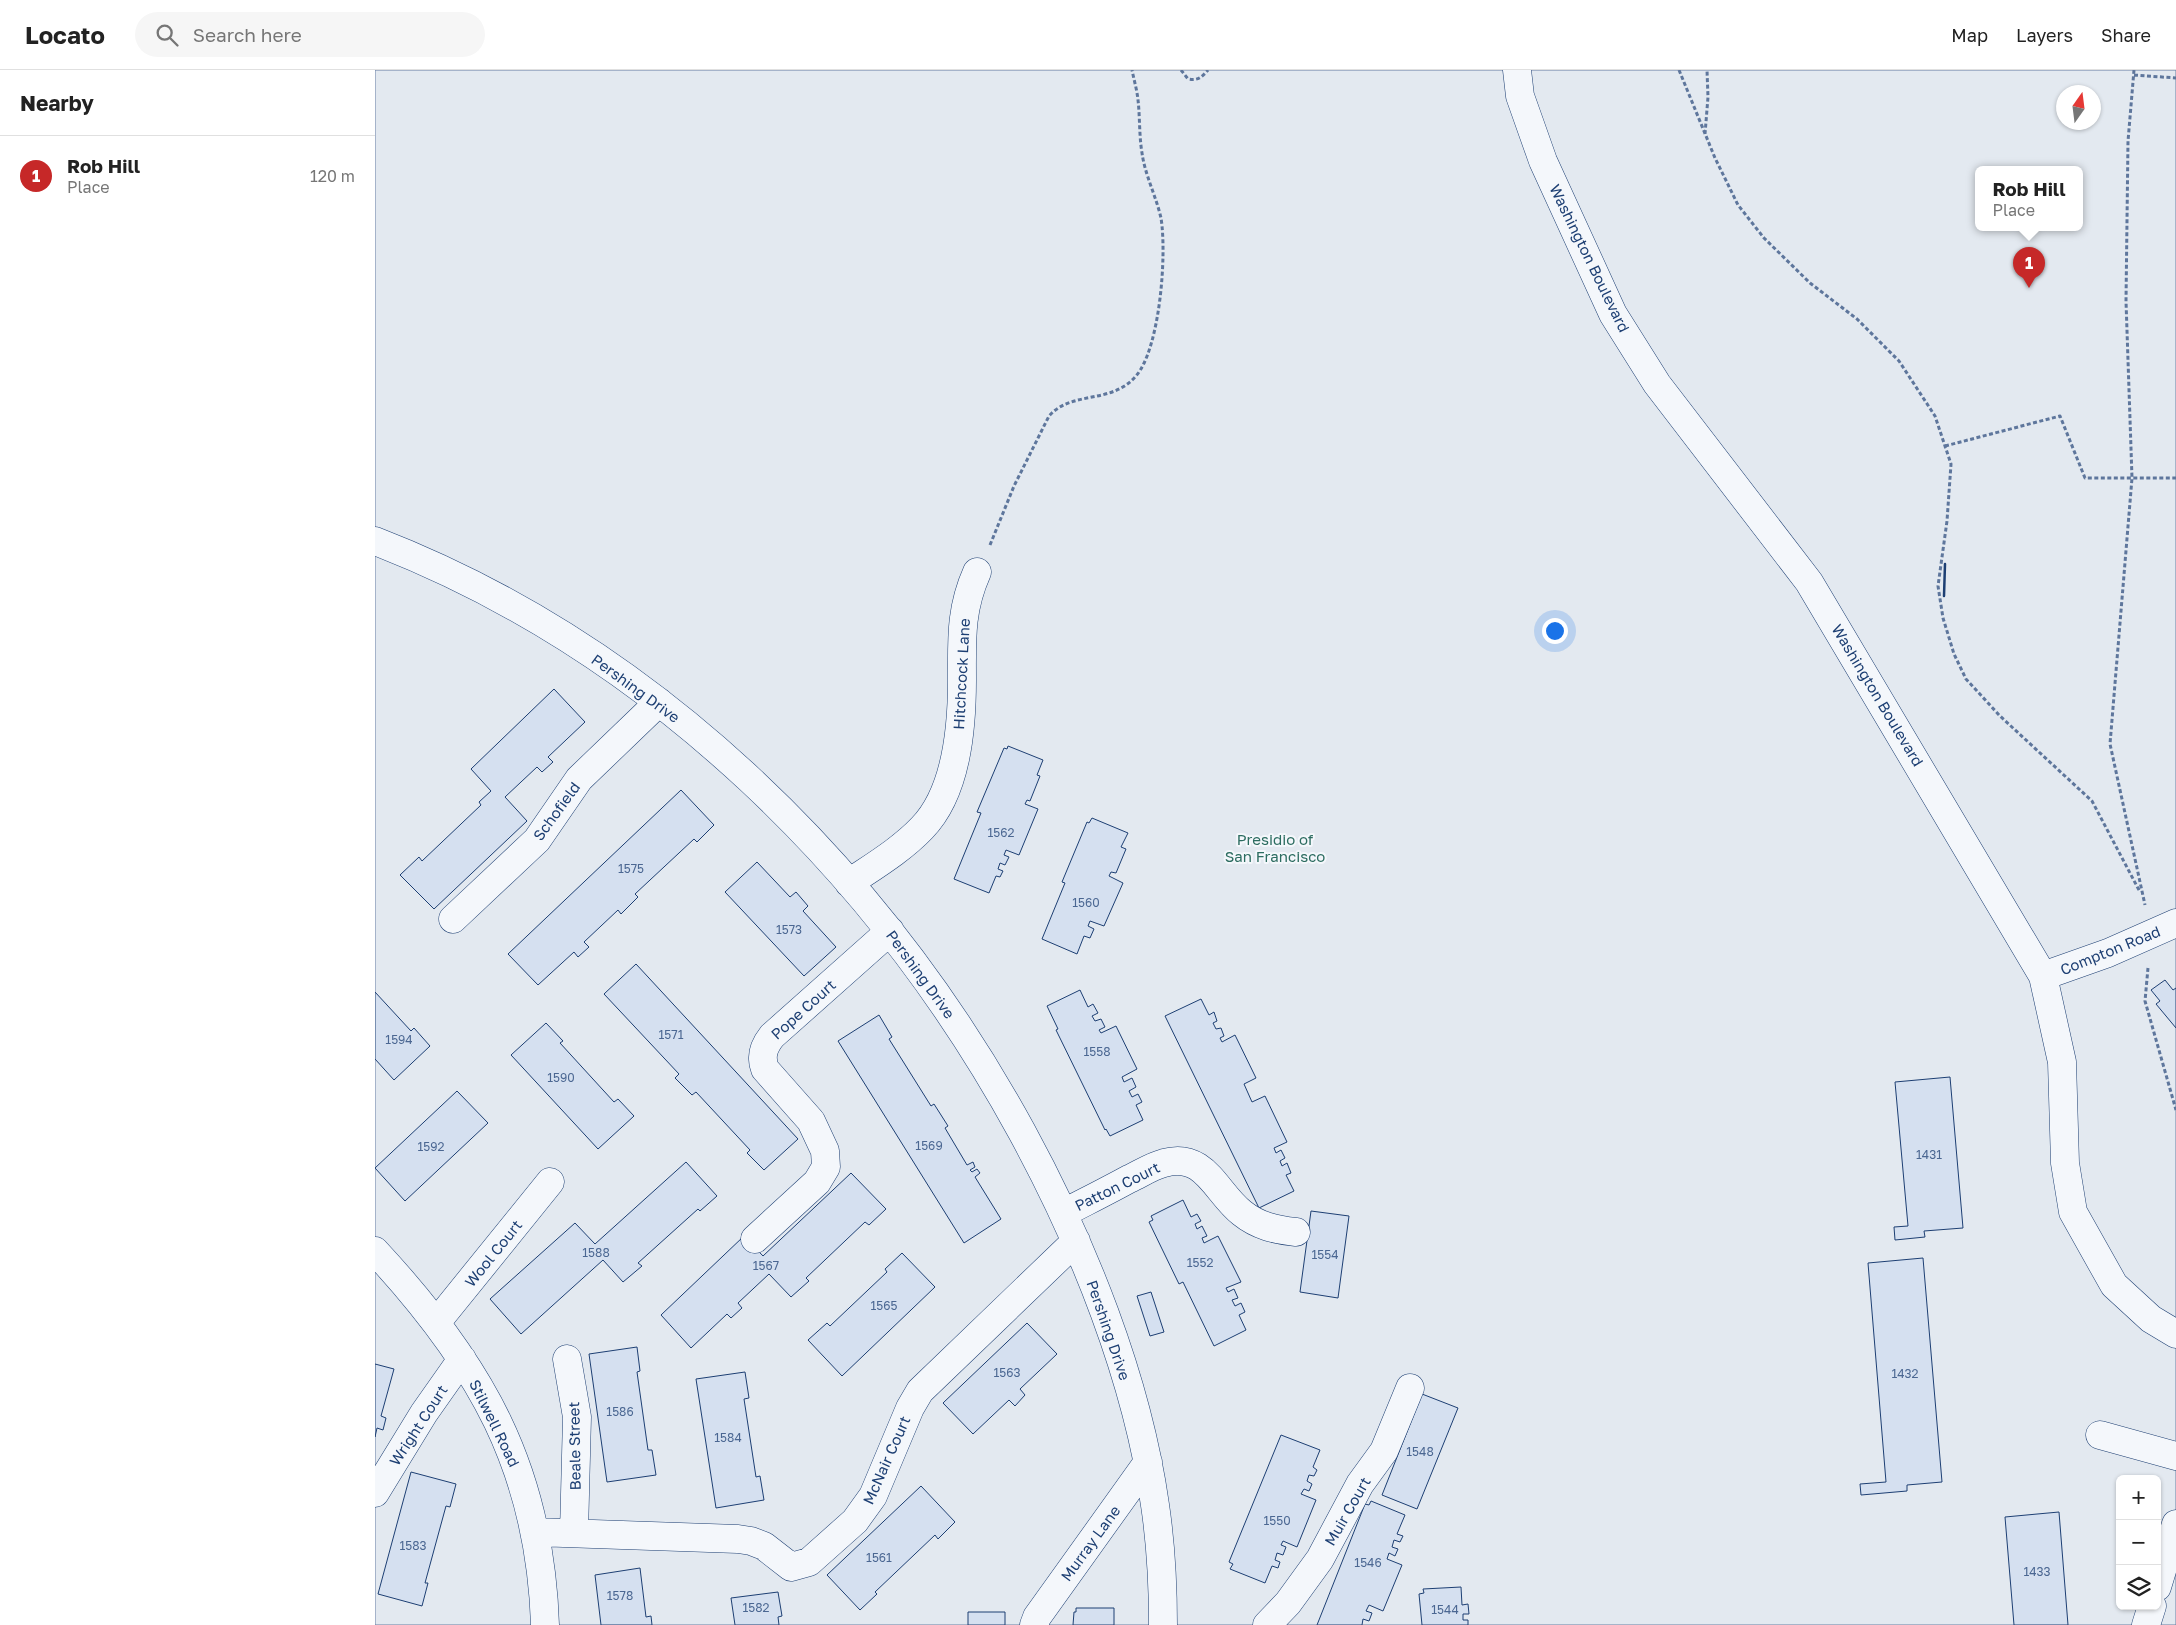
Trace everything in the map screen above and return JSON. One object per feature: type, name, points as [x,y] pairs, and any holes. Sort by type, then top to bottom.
[{"type":"street","name":"Washington Boulevard","points":[[1517,70],[1520,96],[1543,161],[1613,314],[1657,384],[1809,582],[1885,707],[2043,976],[2062,1062],[2065,1163],[2073,1212],[2114,1286],[2151,1319],[2176,1334]]},
{"type":"street","name":"Pershing Drive","points":[[375,541],[436,566],[513,606],[608,666],[659,702],[745,775],[781,810],[849,883],[890,931],[923,974],[984,1065],[1038,1161],[1076,1241],[1122,1367],[1148,1462],[1159,1538],[1163,1625]]},
{"type":"street","name":"Hitchcock Lane","points":[[849,883],[914,837],[929,821],[941,801],[953,764],[959,727],[962,681],[961,630],[964,610],[969,590],[977,572]]},
{"type":"street","name":"Schofield","points":[[453,919],[537,840],[579,779],[659,702]]},
{"type":"street","name":"Compton Road","points":[[2043,976],[2108,953],[2176,923]]},
{"type":"street","name":"Pope Court","points":[[755,1239],[817,1182],[826,1167],[825,1152],[811,1122],[765,1069],[762,1062],[764,1048],[772,1036],[890,931]]},
{"type":"street","name":"Patton Court","points":[[1064,1213],[1164,1163],[1188,1162],[1199,1166],[1210,1176],[1229,1200],[1253,1221],[1267,1227],[1295,1232]]},
{"type":"street","name":"Wool Court","points":[[436,1323],[550,1182]]},
{"type":"street","name":"McNair Court","points":[[535,1532],[738,1539],[764,1546],[791,1567],[809,1562],[865,1509],[873,1496],[910,1408],[920,1392],[1076,1241]]},
{"type":"street","name":"Stilwell Road","points":[[375,1251],[436,1323],[462,1359],[505,1436],[529,1500],[541,1569],[545,1625]]},
{"type":"street","name":"Wright Court","points":[[375,1493],[424,1413],[462,1359]]},
{"type":"street","name":"Beale Street","points":[[567,1359],[577,1417],[574,1533]]},
{"type":"street","name":"Muir Court","points":[[1267,1625],[1288,1603],[1320,1558],[1360,1484],[1384,1451],[1410,1388]]},
{"type":"street","points":[[2100,1435],[2176,1456]]},
{"type":"street","name":"Murray Lane","points":[[1034,1625],[1037,1617],[1148,1462]]},
{"type":"street","points":[[2161,1574],[2176,1524]]},
{"type":"street","points":[[2146,1625],[2151,1610]]},
{"type":"path","points":[[977,572],[1014,486],[1049,416],[1057,407],[1069,401],[1106,395],[1123,387],[1135,377],[1145,364],[1151,349],[1163,264],[1163,240],[1161,218],[1142,153],[1138,98],[1132,70]]},
{"type":"path","points":[[1181,70],[1188,79],[1194,80],[1200,78],[1208,70]]},
{"type":"path","points":[[1679,70],[1705,135],[1737,205],[1764,238],[1810,283],[1857,319],[1899,361],[1935,416],[1951,464],[1938,586],[1943,618],[1954,654],[1966,679],[2000,716],[2092,801],[2143,897]]},
{"type":"path","points":[[1705,135],[1708,98],[1707,70]]},
{"type":"path","points":[[2134,70],[2128,141],[2126,301],[2132,478],[2110,744],[2137,862],[2151,934],[2145,1001],[2176,1110]]},
{"type":"path","points":[[2134,75],[2176,78]]},
{"type":"path","points":[[1945,446],[2060,416],[2085,478],[2176,478]]},
{"type":"path","points":[[2132,876],[2137,862]]},
{"type":"green space","name":"Presidio of San Francisco","points":[[375,70],[2176,70],[2176,1625],[375,1625]]},
{"type":"building","points":[[554,689],[585,722],[548,757],[553,762],[542,772],[537,767],[505,797],[527,821],[434,909],[400,875],[419,857],[422,861],[481,805],[479,802],[491,791],[471,769]]},
{"type":"building","points":[[1008,746],[1043,760],[1037,775],[1040,776],[1030,801],[1027,800],[1025,804],[1038,809],[1019,855],[1006,850],[1004,855],[1009,857],[1005,865],[1000,863],[998,869],[1003,871],[1000,877],[996,876],[989,893],[954,879],[981,813],[977,812],[1004,748],[1007,749]]},
{"type":"building","points":[[681,790],[714,825],[697,842],[694,839],[635,894],[638,897],[621,914],[618,910],[584,942],[589,947],[578,957],[574,952],[538,985],[508,954]]},
{"type":"building","points":[[1092,818],[1128,833],[1121,847],[1126,849],[1116,873],[1111,872],[1109,876],[1123,883],[1104,926],[1090,921],[1088,926],[1094,929],[1090,938],[1084,936],[1077,954],[1042,939],[1065,883],[1062,882],[1087,822],[1089,823]]},
{"type":"building","points":[[757,862],[790,897],[796,892],[808,906],[803,911],[836,947],[804,976],[725,892]]},
{"type":"building","points":[[636,964],[798,1139],[764,1170],[747,1153],[750,1150],[696,1092],[692,1095],[675,1078],[679,1074],[604,994]]},
{"type":"building","points":[[2165,980],[2173,990],[2176,988],[2176,1028],[2156,1004],[2160,1001],[2151,990]]},
{"type":"building","points":[[1080,990],[1088,1007],[1093,1004],[1098,1013],[1092,1016],[1095,1021],[1101,1019],[1105,1027],[1099,1030],[1101,1033],[1116,1026],[1137,1069],[1122,1077],[1124,1082],[1132,1078],[1136,1087],[1129,1091],[1132,1097],[1138,1094],[1142,1102],[1136,1105],[1143,1120],[1110,1136],[1105,1130],[1056,1030],[1058,1029],[1047,1006]]},
{"type":"building","points":[[375,992],[411,1031],[414,1028],[430,1046],[394,1080],[375,1059]]},
{"type":"building","points":[[1201,999],[1209,1015],[1214,1012],[1217,1021],[1213,1023],[1216,1029],[1221,1028],[1224,1036],[1220,1038],[1222,1042],[1235,1035],[1256,1078],[1244,1084],[1252,1102],[1265,1096],[1287,1142],[1274,1148],[1276,1153],[1281,1150],[1285,1158],[1280,1161],[1282,1166],[1287,1163],[1291,1173],[1286,1175],[1294,1191],[1259,1208],[1165,1016]]},
{"type":"building","points":[[879,1015],[892,1037],[889,1039],[931,1106],[934,1104],[948,1126],[945,1128],[967,1165],[973,1162],[975,1167],[970,1170],[972,1172],[977,1169],[980,1173],[975,1177],[1001,1219],[964,1243],[838,1041]]},
{"type":"building","points":[[546,1023],[563,1041],[560,1043],[614,1102],[618,1099],[634,1116],[598,1149],[511,1055]]},
{"type":"building","points":[[1950,1077],[1963,1228],[1924,1231],[1925,1237],[1895,1240],[1894,1227],[1908,1226],[1895,1082]]},
{"type":"building","points":[[457,1091],[488,1123],[405,1201],[375,1168]]},
{"type":"building","points":[[686,1162],[717,1196],[700,1211],[698,1209],[638,1263],[642,1266],[623,1282],[603,1260],[521,1334],[490,1299],[575,1223],[595,1244]]},
{"type":"building","points":[[851,1173],[886,1209],[869,1225],[865,1222],[806,1278],[809,1281],[791,1297],[769,1274],[738,1303],[742,1308],[731,1318],[727,1314],[691,1348],[661,1315],[744,1236],[763,1256]]},
{"type":"building","points":[[1183,1200],[1191,1217],[1197,1214],[1201,1221],[1195,1224],[1197,1229],[1202,1226],[1207,1236],[1202,1238],[1204,1243],[1218,1236],[1241,1282],[1226,1288],[1228,1292],[1234,1289],[1238,1298],[1232,1300],[1235,1306],[1241,1303],[1245,1312],[1239,1315],[1246,1330],[1214,1346],[1183,1282],[1179,1284],[1149,1222],[1153,1220],[1151,1216]]},
{"type":"building","points":[[1311,1211],[1349,1216],[1338,1298],[1300,1292]]},
{"type":"building","points":[[902,1253],[935,1287],[842,1376],[808,1340],[827,1323],[830,1326],[887,1272],[885,1269]]},
{"type":"building","points":[[1923,1258],[1942,1482],[1907,1485],[1907,1491],[1861,1495],[1860,1484],[1886,1482],[1868,1263]]},
{"type":"building","points":[[1151,1292],[1164,1332],[1150,1336],[1137,1296]]},
{"type":"building","points":[[1027,1323],[1057,1354],[1020,1389],[1025,1395],[1015,1406],[1009,1400],[973,1434],[943,1403]]},
{"type":"building","points":[[637,1347],[640,1371],[637,1372],[648,1450],[652,1450],[656,1475],[607,1482],[589,1354]]},
{"type":"building","points":[[375,1364],[394,1369],[381,1416],[386,1418],[383,1430],[377,1428],[375,1437]]},
{"type":"building","points":[[745,1372],[749,1398],[744,1399],[756,1477],[760,1476],[764,1500],[716,1508],[696,1379]]},
{"type":"building","points":[[1422,1394],[1458,1408],[1417,1509],[1382,1495]]},
{"type":"building","points":[[1281,1435],[1320,1450],[1313,1467],[1317,1470],[1314,1476],[1309,1475],[1307,1481],[1312,1484],[1309,1491],[1304,1489],[1301,1494],[1316,1500],[1297,1547],[1283,1541],[1281,1545],[1286,1547],[1283,1555],[1277,1553],[1275,1560],[1280,1562],[1278,1568],[1272,1566],[1265,1583],[1230,1569],[1233,1564],[1229,1562]]},
{"type":"building","points":[[411,1472],[456,1484],[450,1507],[446,1506],[425,1583],[428,1583],[422,1606],[378,1594]]},
{"type":"building","points":[[921,1486],[955,1522],[938,1539],[935,1535],[875,1592],[877,1594],[860,1610],[827,1575]]},
{"type":"building","points":[[1371,1501],[1405,1515],[1397,1534],[1403,1536],[1400,1542],[1394,1540],[1392,1547],[1398,1549],[1395,1556],[1389,1553],[1387,1559],[1402,1565],[1383,1611],[1369,1605],[1366,1611],[1372,1613],[1369,1621],[1363,1619],[1362,1625],[1317,1625],[1365,1504],[1369,1505]]},
{"type":"building","points":[[2059,1512],[2068,1625],[2014,1625],[2005,1517]]},
{"type":"building","points":[[640,1568],[646,1617],[651,1616],[652,1625],[601,1625],[595,1575]]},
{"type":"building","points":[[1461,1587],[1462,1605],[1468,1604],[1469,1614],[1463,1614],[1463,1620],[1468,1620],[1468,1625],[1422,1625],[1419,1594],[1424,1593],[1423,1589]]},
{"type":"building","points":[[778,1592],[782,1616],[778,1617],[779,1625],[735,1625],[731,1598]]},
{"type":"building","points":[[1076,1608],[1114,1608],[1114,1625],[1073,1625]]},
{"type":"building","points":[[968,1612],[1005,1612],[1005,1625],[968,1625]]},
{"type":"wall","points":[[1944,596],[1945,564]]},
{"type":"place","name":"Rob Hill","points":[[2029,288]]}]
